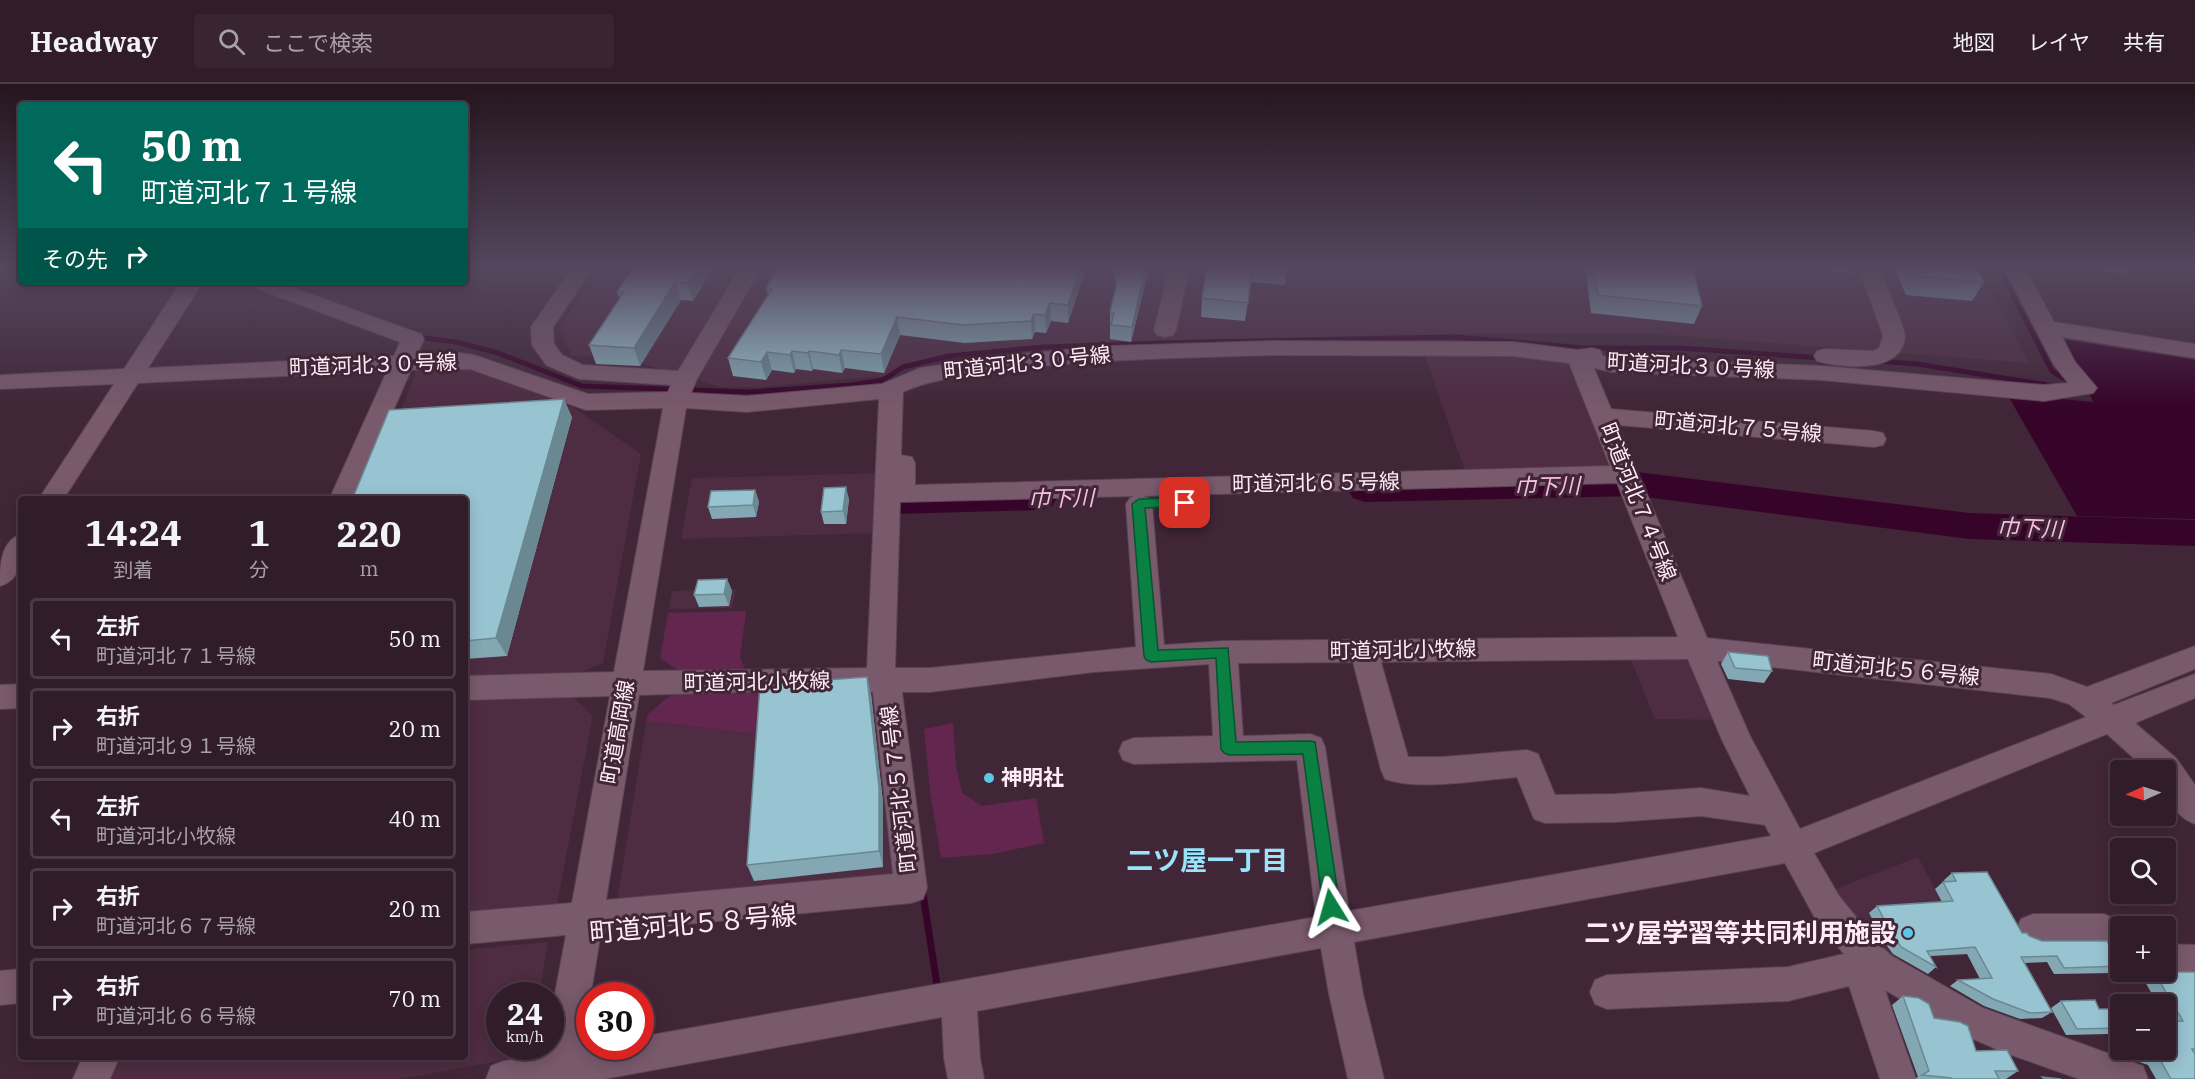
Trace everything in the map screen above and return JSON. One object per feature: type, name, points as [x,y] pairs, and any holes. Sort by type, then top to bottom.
[{"type":"street","points":[[53,496],[171,314]]},
{"type":"street","points":[[346,314],[413,339],[408,363],[358,496]]},
{"type":"street","points":[[551,314],[542,327],[543,345],[554,360],[579,372],[681,389],[724,314]]},
{"type":"street","points":[[1165,330],[1169,314]]},
{"type":"street","points":[[1578,357],[1614,353],[1698,353],[1876,358],[1889,352],[1894,336],[1886,314]]},
{"type":"street","points":[[2039,314],[2046,328],[2195,351]]},
{"type":"street","name":"町道河北３０号線","points":[[0,382],[461,360],[474,362],[586,402],[681,389],[747,404],[787,402],[898,386],[920,375],[1018,361],[1208,349],[1513,349],[1578,357],[1611,364],[1821,373],[2044,393],[2085,388],[2065,365],[2046,328]]},
{"type":"street","name":"町道河北７４号線","points":[[1578,357],[1697,648]]},
{"type":"street","points":[[343,496],[408,363]]},
{"type":"street","name":"町道河北６５号線","points":[[898,386],[902,494],[1630,484]]},
{"type":"street","name":"町道河北５７号線","points":[[468,928],[585,926],[910,888],[881,671],[893,511],[889,494],[898,386]]},
{"type":"street","name":"町道高岡線","points":[[559,1074],[681,389]]},
{"type":"street","name":"町道河北７５号線","points":[[1602,416],[1874,439]]},
{"type":"street","points":[[893,511],[1577,492],[1630,484]]},
{"type":"street","points":[[1139,504],[1151,656]]},
{"type":"street","points":[[0,576],[18,549]]},
{"type":"street","points":[[1697,648],[1737,740],[1775,813],[1827,907],[1863,962],[1898,1079]]},
{"type":"street","name":"町道河北小牧線","points":[[468,688],[744,680],[930,680],[1151,656],[1223,652],[1697,648]]},
{"type":"street","name":"町道河北５６号線","points":[[1697,648],[2051,686],[2098,709],[2165,767],[2195,810]]},
{"type":"street","points":[[1364,651],[1396,770],[1443,770],[1527,763],[1545,809],[1614,808],[1701,802],[1775,813]]},
{"type":"street","points":[[1223,652],[1229,749]]},
{"type":"street","points":[[2098,709],[2094,698],[2195,657]]},
{"type":"street","points":[[504,1079],[559,1074],[959,998],[1793,847],[2098,709],[2195,686]]},
{"type":"street","points":[[0,697],[18,696]]},
{"type":"street","points":[[1134,751],[1310,747],[1335,930],[1346,994],[1366,1079]]},
{"type":"street","name":"町道河北５８号線","points":[[468,945],[585,926],[921,903]]},
{"type":"street","points":[[2032,930],[2104,930],[2110,933]]},
{"type":"street","points":[[2176,960],[2195,961]]},
{"type":"street","points":[[1607,992],[1788,984],[1863,962],[1880,968],[1970,1020],[2130,1079]]},
{"type":"street","points":[[0,971],[18,969]]},
{"type":"street","points":[[0,988],[18,986]]},
{"type":"street","points":[[959,998],[964,1068]]},
{"type":"street","points":[[91,1079],[99,1060]]},
{"type":"shaded area","points":[[569,314],[2003,314],[2029,363],[1656,334],[1452,334],[1178,340],[1033,346],[972,351],[905,364],[884,376],[761,387],[720,387],[627,359],[572,356],[559,329]]},
{"type":"shaded area","points":[[2065,340],[2195,360],[2195,519],[2077,516],[2007,394],[2093,402]]},
{"type":"shaded area","points":[[1513,353],[1574,360],[1618,468],[1466,474],[1425,356]]},
{"type":"shaded area","points":[[462,366],[573,407],[641,454],[603,663],[580,673],[468,677],[468,496],[366,496],[418,368]]},
{"type":"shaded area","points":[[886,473],[881,533],[681,539],[692,478]]},
{"type":"shaded area","points":[[736,589],[732,608],[669,609],[672,591]]},
{"type":"shaded area","points":[[746,611],[740,658],[745,669],[678,670],[660,658],[668,613]]},
{"type":"shaded area","points":[[1630,657],[1680,658],[1696,666],[1718,720],[1655,719]]},
{"type":"shaded area","points":[[763,687],[763,735],[646,721],[648,714],[678,689]]},
{"type":"shaded area","points":[[877,687],[905,879],[617,902],[646,721],[763,735]]},
{"type":"shaded area","points":[[468,695],[573,697],[593,716],[555,914],[468,922]]},
{"type":"shaded area","points":[[953,723],[956,766],[962,793],[982,806],[1036,798],[1044,843],[993,854],[941,858],[930,791],[924,729]]},
{"type":"shaded area","points":[[1918,857],[1970,955],[1887,960],[1833,890]]},
{"type":"shaded area","points":[[548,942],[541,982],[486,982],[486,1060],[504,1060],[400,1079],[105,1079],[113,1060],[468,1060],[468,950]]},
{"type":"building","points":[[609,314],[655,314],[634,348],[589,345]]},
{"type":"building","points":[[756,314],[1034,314],[1031,321],[963,325],[897,317],[881,354],[841,350],[839,355],[792,351],[790,355],[767,352],[761,362],[728,358]]},
{"type":"building","points":[[1114,314],[1135,314],[1132,327],[1111,325]]},
{"type":"building","points":[[564,399],[496,638],[468,641],[468,496],[354,496],[389,410]]},
{"type":"building","points":[[846,487],[843,511],[821,512],[824,488]]},
{"type":"building","points":[[755,490],[753,505],[708,507],[711,491]]},
{"type":"building","points":[[727,579],[724,594],[694,595],[698,580]]},
{"type":"building","points":[[1728,652],[1768,656],[1772,671],[1735,668]]},
{"type":"building","points":[[867,677],[879,787],[879,851],[747,865],[760,685]]},
{"type":"building","points":[[1987,872],[2022,933],[2027,933],[2042,941],[2107,941],[2110,946],[2110,966],[2064,968],[2057,956],[2021,957],[2052,1012],[2030,1013],[1993,999],[1958,980],[1992,978],[1975,947],[1927,951],[1936,967],[1901,947],[1893,936],[1888,935],[1881,928],[1884,919],[1877,906],[1953,901],[1943,882],[1956,881],[1952,873]]},
{"type":"building","points":[[2176,972],[2195,972],[2195,1049],[2192,1049],[2195,1054],[2195,1079],[2171,1079],[2160,1060],[2176,1060],[2176,1021],[2183,1021],[2176,1009],[2176,994],[2167,994],[2160,982],[2176,982]]},
{"type":"building","points":[[1903,996],[1919,998],[1929,1004],[1934,1018],[1960,1022],[1968,1026],[1976,1051],[2007,1050],[2018,1071],[1995,1071],[1999,1079],[1951,1079],[1922,1075],[1929,1071]]},
{"type":"building","points":[[2095,1000],[2099,1009],[2110,1009],[2110,1028],[2077,1029],[2061,1001]]},
{"type":"waterway","points":[[2023,314],[2052,371],[2070,382]]},
{"type":"waterway","points":[[417,337],[456,342],[498,353],[582,386],[748,392],[852,385],[883,380],[903,367],[949,356],[1043,347],[1160,343],[1455,337],[1584,348],[1680,348],[1822,358]]},
{"type":"waterway","points":[[1877,361],[1917,364],[2054,386]]},
{"type":"waterway","name":"巾下川","points":[[1365,490],[1637,484],[1969,526],[2195,533]]},
{"type":"waterway","name":"巾下川","points":[[896,502],[1040,498]]},
{"type":"waterway","points":[[919,894],[923,894],[937,985]]},
{"type":"place","name":"神明社","points":[[989,778]]},
{"type":"place","name":"二ツ屋学習等共同利用施設","points":[[1908,933]]},
{"type":"district","name":"二ツ屋一丁目","points":[[1207,861]]},
{"type":"route","points":[[1185,503],[1139,504],[1151,656],[1223,652],[1229,749],[1310,747],[1331,907]]}]
